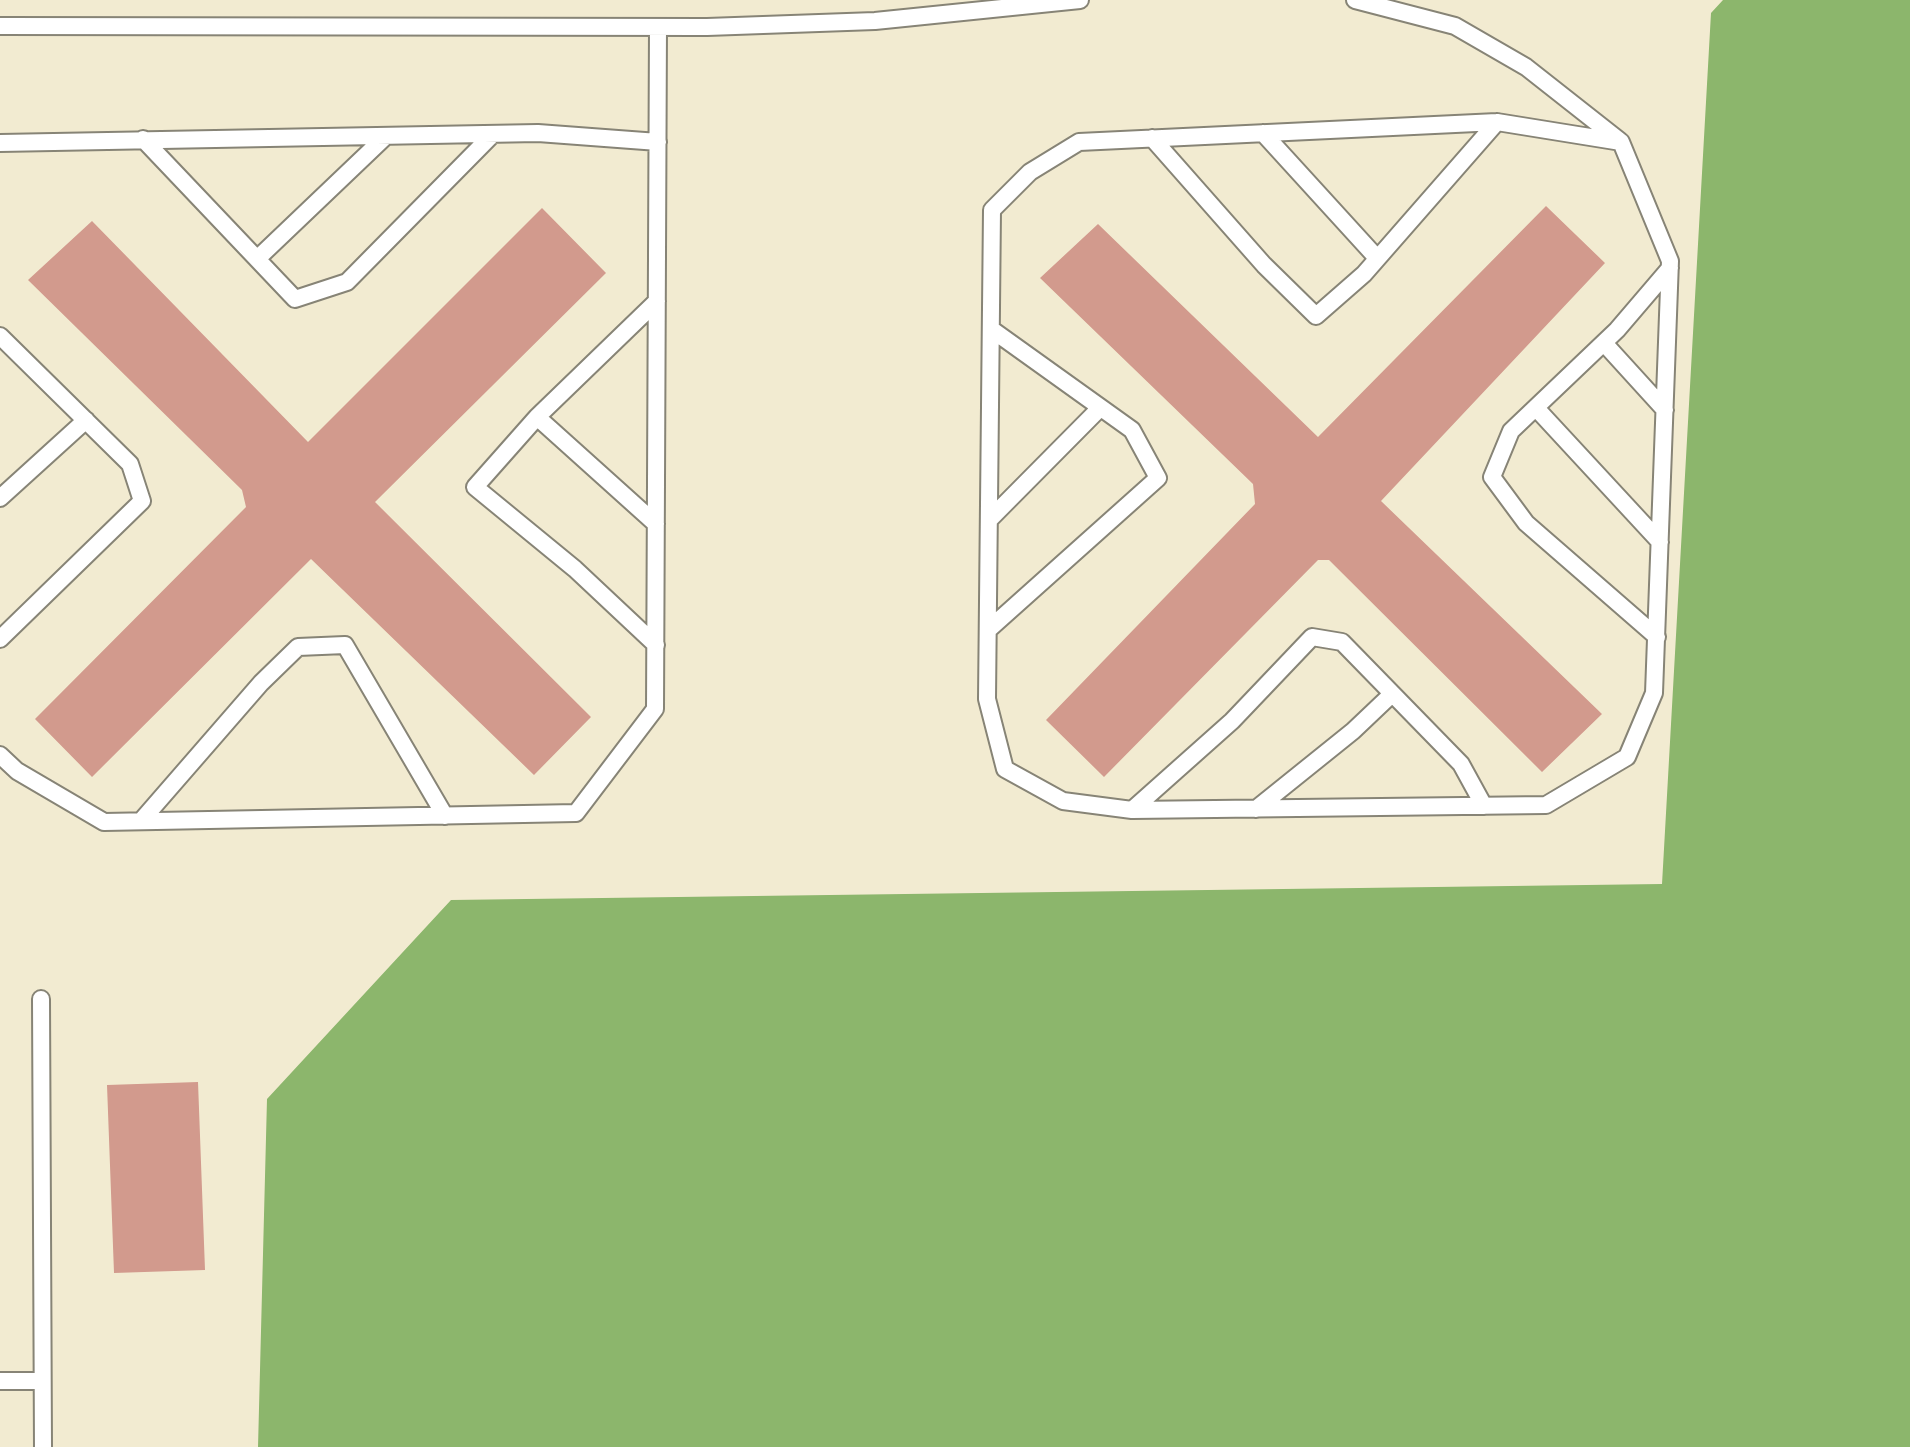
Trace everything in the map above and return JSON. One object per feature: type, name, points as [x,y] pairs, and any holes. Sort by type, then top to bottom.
[{"type":"lane","points":[[0,26],[658,27],[875,21],[1080,0]]},
{"type":"lane","points":[[1355,0],[1455,26],[1526,67],[1621,142],[1670,261],[1654,693],[1627,757],[1546,805],[1132,810],[1063,801],[1005,769],[987,699],[992,210],[1030,172],[1079,142],[1497,122],[1621,142]]},
{"type":"lane","points":[[0,755],[17,771],[104,822],[576,813],[655,709],[658,27]]},
{"type":"lane","points":[[1152,138],[1264,265],[1316,316],[1364,274],[1497,122]]},
{"type":"lane","points":[[0,143],[538,133],[658,142]]},
{"type":"lane","points":[[1263,133],[1377,258]]},
{"type":"lane","points":[[143,139],[295,299],[347,282],[493,134]]},
{"type":"lane","points":[[257,259],[386,136]]},
{"type":"lane","points":[[1657,637],[1526,523],[1492,477],[1512,431],[1604,343],[1670,268]]},
{"type":"lane","points":[[656,645],[575,569],[475,487],[537,417],[657,301]]},
{"type":"lane","points":[[988,630],[1158,478],[1132,430],[991,328]]},
{"type":"lane","points":[[0,336],[130,464],[142,501],[0,639]]},
{"type":"lane","points":[[1604,343],[1665,410]]},
{"type":"lane","points":[[989,520],[1100,408]]},
{"type":"lane","points":[[1536,408],[1660,542]]},
{"type":"lane","points":[[537,417],[656,524]]},
{"type":"lane","points":[[0,498],[86,420]]},
{"type":"lane","points":[[1132,810],[1232,721],[1312,637],[1342,642],[1461,764],[1484,806]]},
{"type":"lane","points":[[141,821],[261,683],[298,647],[345,645],[445,816]]},
{"type":"lane","points":[[1256,808],[1353,731],[1392,694]]},
{"type":"lane","points":[[41,999],[43,1447]]},
{"type":"lane","points":[[0,1381],[42,1381]]},
{"type":"green space","points":[[1723,0],[1910,0],[1910,1447],[258,1447],[267,1099],[451,900],[1662,884],[1711,13]]},
{"type":"building","points":[[1546,206],[1605,263],[1381,501],[1602,714],[1542,772],[1329,560],[1318,560],[1104,777],[1046,720],[1255,504],[1253,484],[1040,278],[1098,224],[1318,437]]},
{"type":"building","points":[[542,208],[606,273],[375,502],[591,717],[534,775],[311,559],[92,777],[35,719],[246,507],[242,490],[28,280],[92,221],[308,442]]},
{"type":"building","points":[[198,1082],[205,1270],[114,1273],[107,1085]]}]
